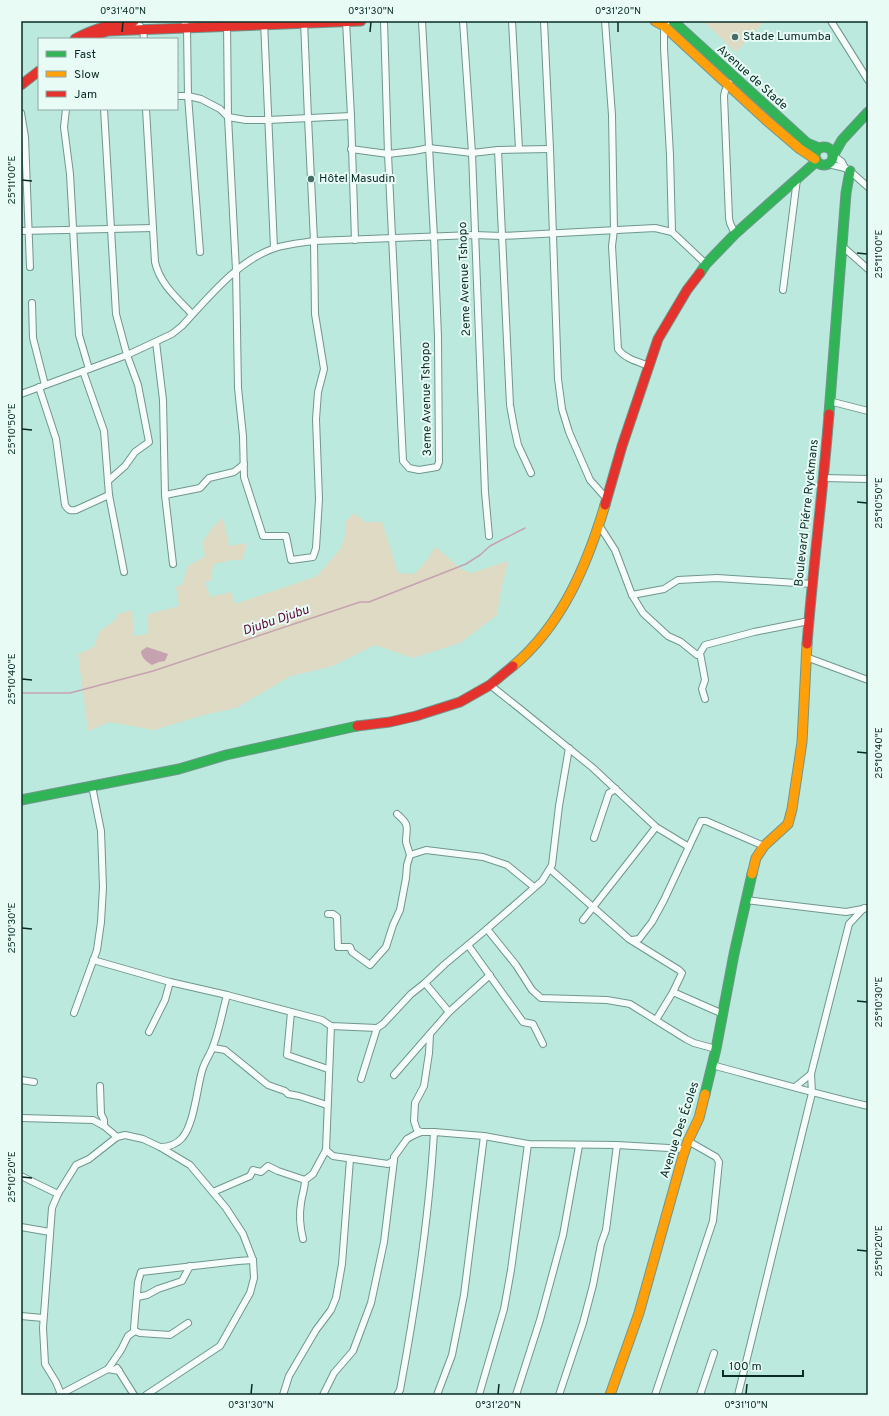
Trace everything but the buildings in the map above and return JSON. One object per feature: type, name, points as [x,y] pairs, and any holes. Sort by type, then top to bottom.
[{"type":"street","points":[[77,38],[90,30],[111,24],[135,21],[144,34]]},
{"type":"street","points":[[346,21],[355,240]]},
{"type":"street","points":[[86,38],[108,31],[144,34],[186,24],[361,21]]},
{"type":"street","name":"3eme Avenue Tshopo","points":[[384,21],[388,154],[403,461],[409,468],[419,470],[437,467],[439,462],[438,337],[422,21]]},
{"type":"street","name":"2eme Avenue Tshopo","points":[[463,21],[472,153],[485,492],[489,536]]},
{"type":"street","points":[[512,21],[519,150]]},
{"type":"street","points":[[544,21],[554,233],[558,379],[562,409],[569,432],[590,480],[606,498]]},
{"type":"street","points":[[605,21],[612,115],[614,230],[612,246],[618,350],[626,357],[649,366]]},
{"type":"street","points":[[655,21],[666,24],[731,81],[765,119],[800,149],[822,165],[828,164],[848,170]]},
{"type":"street","name":"Avenue de Stade","points":[[673,21],[731,81],[770,110],[807,143],[823,147]]},
{"type":"street","points":[[831,21],[868,80]]},
{"type":"street","points":[[228,23],[228,116],[236,270],[238,388],[244,476],[263,536],[286,536],[291,560],[313,557],[316,548],[319,498],[316,419],[318,392],[324,369],[315,314],[314,241],[304,22]]},
{"type":"street","points":[[264,23],[274,248]]},
{"type":"street","points":[[186,24],[188,96],[200,252]]},
{"type":"street","points":[[666,24],[665,64],[670,155],[672,232]]},
{"type":"street","points":[[21,78],[38,67]]},
{"type":"street","points":[[21,85],[38,72]]},
{"type":"street","points":[[731,81],[724,96],[728,218],[735,234]]},
{"type":"street","points":[[178,96],[188,96],[201,99],[220,109],[228,116],[246,120],[351,116]]},
{"type":"street","points":[[66,110],[64,127],[70,174],[79,335],[86,370],[104,432],[109,495],[124,572]]},
{"type":"street","points":[[104,110],[116,314],[127,355],[138,385],[149,442],[135,452],[125,466],[108,481]]},
{"type":"street","points":[[146,110],[155,262],[157,272],[166,287],[192,314]]},
{"type":"street","points":[[765,119],[770,110]]},
{"type":"street","points":[[21,112],[25,137],[30,267]]},
{"type":"street","points":[[828,164],[831,162],[842,140],[868,112]]},
{"type":"street","points":[[21,800],[190,766],[226,755],[361,725],[390,722],[416,716],[460,702],[490,685],[525,656],[541,639],[555,621],[580,574],[600,525],[606,498],[640,388],[658,339],[687,290],[706,264],[735,234],[797,179],[816,160],[816,151],[842,140]]},
{"type":"street","points":[[823,147],[831,149],[834,155],[848,170],[868,187]]},
{"type":"street","points":[[352,149],[388,154],[429,148],[472,153],[498,150],[550,149]]},
{"type":"street","points":[[498,150],[510,405],[518,445],[530,473]]},
{"type":"street","name":"Boulevard Piérre Ryckmans","points":[[764,846],[788,824],[802,742],[806,657],[812,584],[824,478],[848,170]]},
{"type":"street","points":[[783,290],[797,179]]},
{"type":"street","points":[[21,231],[153,228]]},
{"type":"street","points":[[21,394],[127,355],[172,334],[236,270],[255,257],[274,248],[288,245],[314,241],[474,235],[502,236],[656,228],[672,232],[706,264]]},
{"type":"street","points":[[842,246],[868,269]]},
{"type":"street","points":[[32,303],[34,338],[42,386],[56,438],[65,504],[67,509],[70,511],[76,510],[109,495]]},
{"type":"street","points":[[156,342],[163,400],[165,495],[173,564]]},
{"type":"street","points":[[829,401],[868,411]]},
{"type":"street","points":[[165,495],[200,488],[209,478],[234,472],[244,464]]},
{"type":"street","points":[[824,478],[868,479]]},
{"type":"street","points":[[600,525],[615,550],[632,595],[643,613],[668,636],[681,642],[697,655],[700,653]]},
{"type":"street","points":[[632,595],[668,588],[674,582],[683,580],[717,578],[812,584]]},
{"type":"street","points":[[705,699],[702,689],[705,680],[700,653],[706,645],[754,632],[809,622]]},
{"type":"street","points":[[806,657],[868,680]]},
{"type":"street","points":[[490,685],[569,748],[616,789],[656,827],[689,847]]},
{"type":"street","points":[[93,960],[170,982],[227,995],[322,1020],[331,1026],[377,1028],[384,1024],[411,994],[542,881],[552,865],[559,806],[569,748]]},
{"type":"street","points":[[74,1013],[97,950],[101,922],[103,887],[101,831],[92,786]]},
{"type":"street","points":[[594,838],[609,793],[616,789]]},
{"type":"street","points":[[328,914],[332,914],[337,917],[338,947],[350,947],[352,952],[370,965],[386,947],[393,925],[400,910],[406,878],[406,865],[410,855],[406,843],[408,828],[403,819],[397,814]]},
{"type":"street","points":[[632,940],[639,939],[658,911],[677,874],[700,823],[703,821],[764,846]]},
{"type":"street","points":[[583,920],[656,827]]},
{"type":"street","name":"Avenue Des Écoles","points":[[610,1395],[639,1313],[687,1145],[699,1118],[716,1049],[734,954],[756,858],[764,846]]},
{"type":"street","points":[[410,855],[426,850],[483,856],[507,865],[534,887]]},
{"type":"street","points":[[550,869],[629,939],[680,972],[682,975],[656,1020]]},
{"type":"street","points":[[746,900],[846,912],[866,908]]},
{"type":"street","points":[[849,924],[866,908]]},
{"type":"street","points":[[738,1395],[812,1093],[811,1074],[849,924],[846,912]]},
{"type":"street","points":[[487,929],[516,965],[532,990],[541,998],[620,1001],[630,1004],[694,1043],[716,1049]]},
{"type":"street","points":[[468,945],[523,1022],[533,1024],[542,1044]]},
{"type":"street","points":[[394,1075],[449,1012],[490,975]]},
{"type":"street","points":[[149,1032],[165,1000],[170,982]]},
{"type":"street","points":[[425,983],[449,1012]]},
{"type":"street","points":[[673,992],[723,1014]]},
{"type":"street","points":[[160,1147],[169,1147],[175,1144],[187,1131],[192,1116],[202,1070],[213,1048],[227,995]]},
{"type":"street","points":[[291,1012],[287,1055],[328,1069]]},
{"type":"street","points":[[305,1180],[313,1174],[326,1150],[328,1069],[331,1026]]},
{"type":"street","points":[[361,1079],[377,1028]]},
{"type":"street","points":[[421,1132],[417,1130],[415,1126],[416,1103],[424,1086],[430,1034]]},
{"type":"street","points":[[213,1048],[225,1050],[268,1084],[285,1091],[288,1094],[327,1105]]},
{"type":"street","points":[[712,1065],[812,1093],[868,1106]]},
{"type":"street","points":[[795,1087],[811,1074]]},
{"type":"street","points":[[21,1080],[34,1082]]},
{"type":"street","points":[[100,1086],[101,1114],[104,1120],[104,1126]]},
{"type":"street","points":[[21,1118],[93,1120],[104,1126],[117,1137]]},
{"type":"street","points":[[323,1395],[334,1374],[352,1351],[372,1303],[384,1242],[394,1157],[407,1139],[421,1132],[434,1132],[484,1136],[528,1144],[579,1146],[687,1145],[716,1157],[719,1162],[713,1221],[655,1395]]},
{"type":"street","points":[[398,1395],[414,1317],[423,1256],[431,1183],[434,1132]]},
{"type":"street","points":[[135,1330],[128,1336],[114,1361],[108,1368],[60,1395],[56,1382],[45,1364],[43,1318],[52,1208],[58,1194],[76,1165],[89,1159],[117,1137],[125,1135],[143,1139],[160,1147],[190,1165],[226,1208],[243,1234],[253,1260],[254,1278],[250,1293],[220,1346],[146,1395]]},
{"type":"street","points":[[437,1395],[452,1355],[464,1295],[484,1136]]},
{"type":"street","points":[[479,1395],[504,1309],[511,1270],[528,1144]]},
{"type":"street","points":[[516,1395],[540,1320],[563,1235],[579,1146]]},
{"type":"street","points":[[560,1395],[583,1323],[601,1244],[606,1230],[616,1146]]},
{"type":"street","points":[[326,1150],[333,1156],[350,1159],[388,1164],[394,1160]]},
{"type":"street","points":[[283,1395],[289,1376],[316,1330],[331,1310],[336,1298],[342,1264],[350,1159]]},
{"type":"street","points":[[213,1192],[250,1176],[253,1170],[261,1172],[268,1166],[305,1180]]},
{"type":"street","points":[[21,1176],[58,1194]]},
{"type":"street","points":[[303,1239],[300,1220],[301,1202],[305,1187],[305,1180]]},
{"type":"street","points":[[21,1227],[50,1232]]},
{"type":"street","points":[[135,1330],[139,1275],[141,1272],[253,1260]]},
{"type":"street","points":[[137,1297],[147,1295],[158,1289],[182,1281],[190,1266]]},
{"type":"street","points":[[21,1316],[43,1318]]},
{"type":"street","points":[[135,1330],[140,1333],[170,1335],[188,1323]]},
{"type":"street","points":[[700,1395],[714,1353]]},
{"type":"street","points":[[114,1361],[134,1395]]},
{"type":"street","points":[[108,1368],[119,1371]]},
{"type":"shaded area","name":"Stade Lumumba","points":[[703,21],[765,21],[736,52]]},
{"type":"shaded area","points":[[354,513],[365,522],[382,522],[398,573],[414,574],[425,563],[435,547],[459,568],[471,573],[508,561],[497,615],[460,643],[413,658],[375,645],[333,666],[291,676],[236,708],[204,715],[154,730],[110,722],[88,731],[78,654],[94,647],[99,632],[116,619],[118,614],[132,610],[134,636],[148,634],[148,614],[179,606],[176,586],[182,585],[188,566],[205,556],[202,543],[212,528],[223,518],[229,546],[247,543],[242,560],[232,560],[214,564],[212,580],[205,582],[210,597],[231,592],[235,604],[317,576],[341,548],[345,535],[345,522]]},
{"type":"shaded area","points":[[147,647],[168,654],[165,661],[152,665],[146,661],[142,656],[141,651]]},
{"type":"waterway","name":"Djubu Djubu","points":[[21,693],[70,693],[153,671],[360,602],[369,602],[466,564],[490,546],[525,528]]},
{"type":"traffic: fast","points":[[673,21],[807,143],[819,148]]},
{"type":"traffic: fast","points":[[834,154],[842,140],[868,112]]},
{"type":"traffic: fast","points":[[820,147],[828,147],[833,152],[833,156],[831,163],[828,165],[820,165],[815,160],[815,152],[820,147]]},
{"type":"traffic: fast","points":[[700,273],[706,264],[735,234],[817,161]]},
{"type":"traffic: fast","points":[[829,414],[846,193],[850,171]]},
{"type":"traffic: fast","points":[[21,800],[179,769],[226,755],[357,726]]},
{"type":"traffic: fast","points":[[705,1094],[716,1049],[734,954],[752,874]]},
{"type":"traffic: slow","points":[[655,21],[664,26],[765,119],[800,149],[815,159]]},
{"type":"traffic: slow","points":[[513,666],[546,632],[571,593],[590,550],[605,505]]},
{"type":"traffic: slow","points":[[752,874],[756,858],[764,846],[788,824],[792,809],[802,742],[807,644]]},
{"type":"traffic: slow","points":[[610,1395],[639,1313],[683,1156],[688,1141],[699,1118],[705,1094]]},
{"type":"traffic: jam","points":[[77,38],[104,27],[134,21]]},
{"type":"traffic: jam","points":[[86,38],[108,31],[361,21]]},
{"type":"traffic: jam","points":[[21,85],[38,72]]},
{"type":"traffic: jam","points":[[605,505],[622,446],[658,339],[687,290],[700,273]]},
{"type":"traffic: jam","points":[[807,644],[829,414]]},
{"type":"traffic: jam","points":[[357,726],[390,722],[416,716],[460,702],[490,685],[513,666]]},
{"type":"place","name":"Stade Lumumba","points":[[735,37]]},
{"type":"place","name":"Hôtel Masudin","points":[[311,179]]}]
